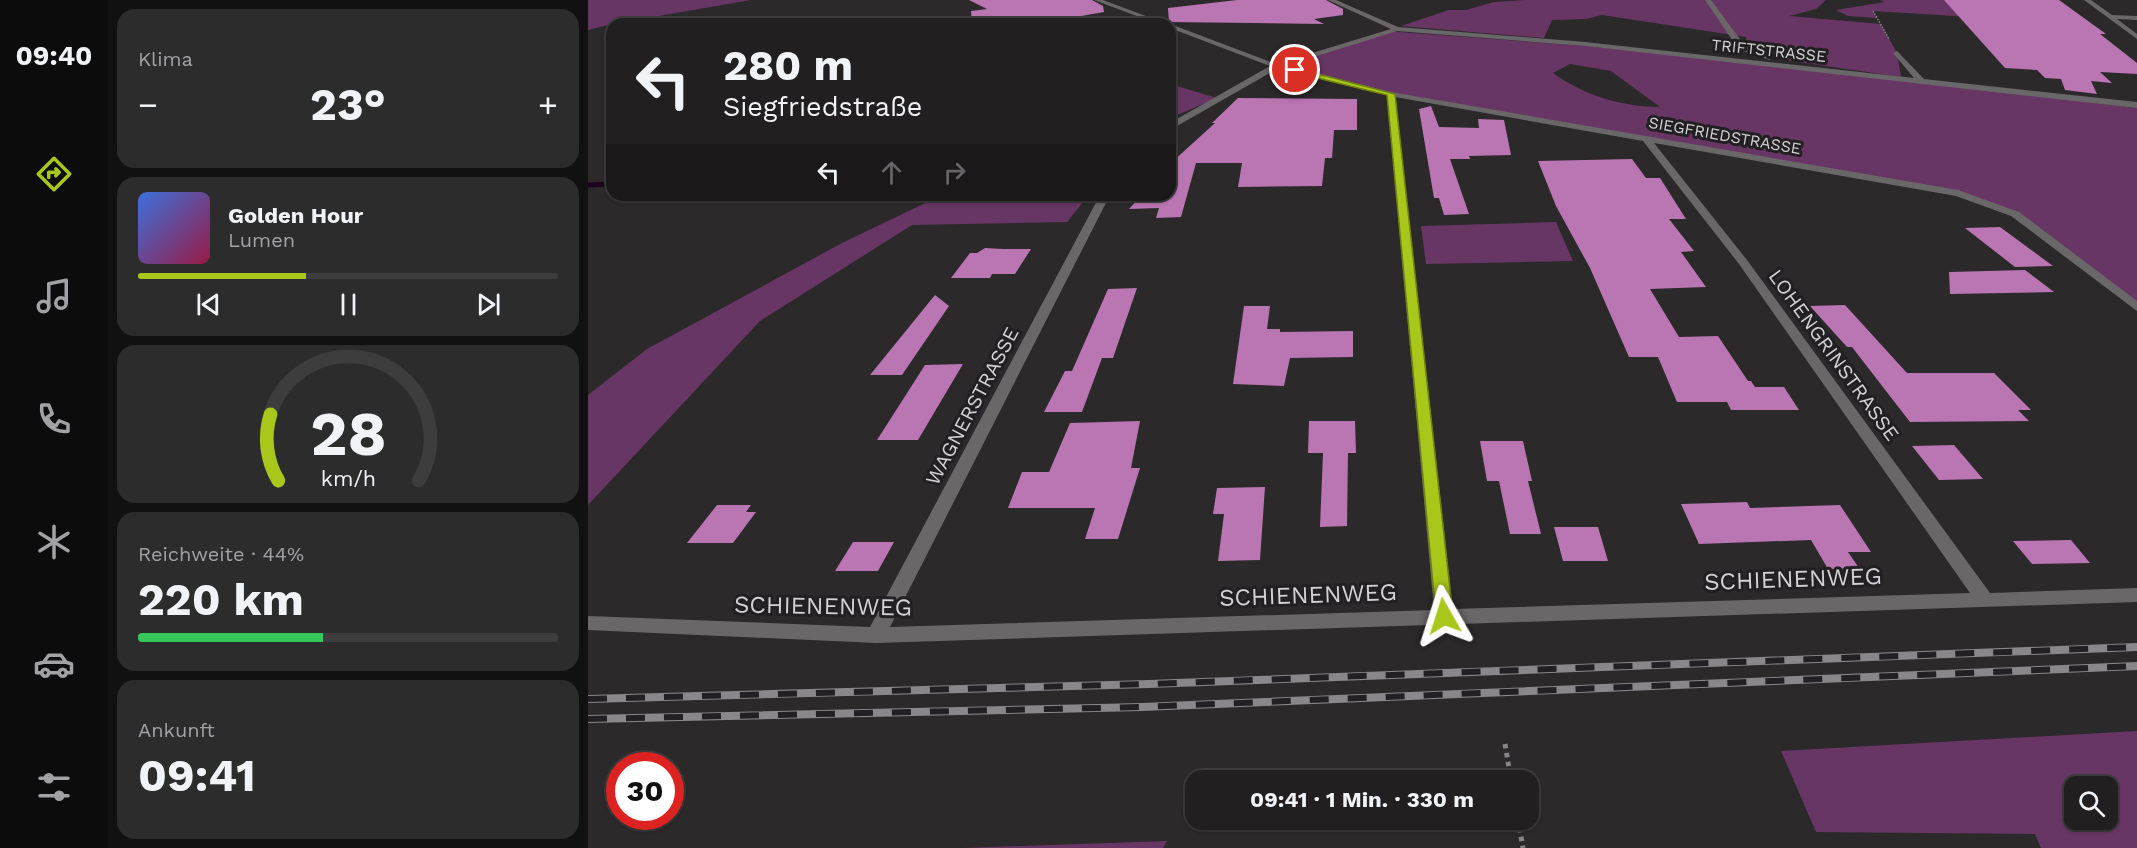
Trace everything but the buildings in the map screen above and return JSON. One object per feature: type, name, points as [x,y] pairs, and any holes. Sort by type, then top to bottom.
[{"type":"street","points":[[1097,0],[1147,18]]},
{"type":"street","points":[[1331,0],[1397,29]]},
{"type":"street","points":[[1708,0],[1742,48],[1785,65]]},
{"type":"street","points":[[2088,0],[2137,37]]},
{"type":"street","points":[[2110,17],[2137,18]]},
{"type":"street","name":"SIEGFRIEDSTRASSE","points":[[1176,28],[1276,66],[1391,94],[1958,193],[2015,214],[2137,307]]},
{"type":"street","points":[[1176,124],[1276,66],[1397,29]]},
{"type":"street","name":"TRIFTSTRASSE","points":[[1397,29],[1585,44],[2137,105]]},
{"type":"street","points":[[1898,53],[1921,81]]},
{"type":"street","points":[[1391,94],[1444,616]]},
{"type":"street","name":"LOHENGRINSTRASSE","points":[[1646,138],[1750,271],[1984,599]]},
{"type":"street","name":"WAGNERSTRASSE","points":[[876,635],[1102,201]]},
{"type":"street","name":"SCHIENENWEG","points":[[588,623],[876,635],[2137,595]]},
{"type":"path","points":[[1873,11],[1898,53]]},
{"type":"path","points":[[1504,744],[1509,770]]},
{"type":"path","points":[[1520,830],[1523,848]]},
{"type":"shaded area","points":[[588,0],[751,0],[647,18],[606,18],[606,26],[588,30]]},
{"type":"shaded area","points":[[1527,0],[1826,0],[1816,9],[1789,16],[1881,24],[1897,53],[1901,77],[1778,59],[1748,49],[1746,37],[1602,15],[1586,19],[1552,20],[1544,38],[1401,26],[1449,10],[1466,10],[1494,2]]},
{"type":"shaded area","points":[[1879,0],[1955,0],[1972,17],[1873,11],[1877,18],[1848,16],[1836,10],[1885,2]]},
{"type":"shaded area","points":[[1385,31],[1585,46],[1781,66],[2137,108],[2137,307],[2015,214],[1958,193],[1391,94],[1276,66]],"holes":[[[1570,64],[1611,71],[1660,107],[1631,105],[1603,98],[1577,88],[1553,73]]]},
{"type":"shaded area","points":[[1176,86],[1217,98],[1176,115]]},
{"type":"shaded area","points":[[930,201],[1084,201],[1067,222],[912,225],[760,321],[588,505],[588,395],[647,349],[842,243]]},
{"type":"shaded area","points":[[1556,222],[1573,261],[1426,264],[1421,226]]},
{"type":"shaded area","points":[[2137,731],[2137,848],[2041,848],[2035,834],[1816,832],[1781,751]]},
{"type":"shaded area","points":[[1167,841],[1163,848],[963,848]]},
{"type":"waterway","points":[[588,185],[606,184]]},
{"type":"railway","points":[[588,699],[1149,684],[2137,647]]},
{"type":"railway","points":[[588,719],[1142,707],[2137,666]]},
{"type":"route","points":[[1295,70],[1391,94],[1444,616]]}]
